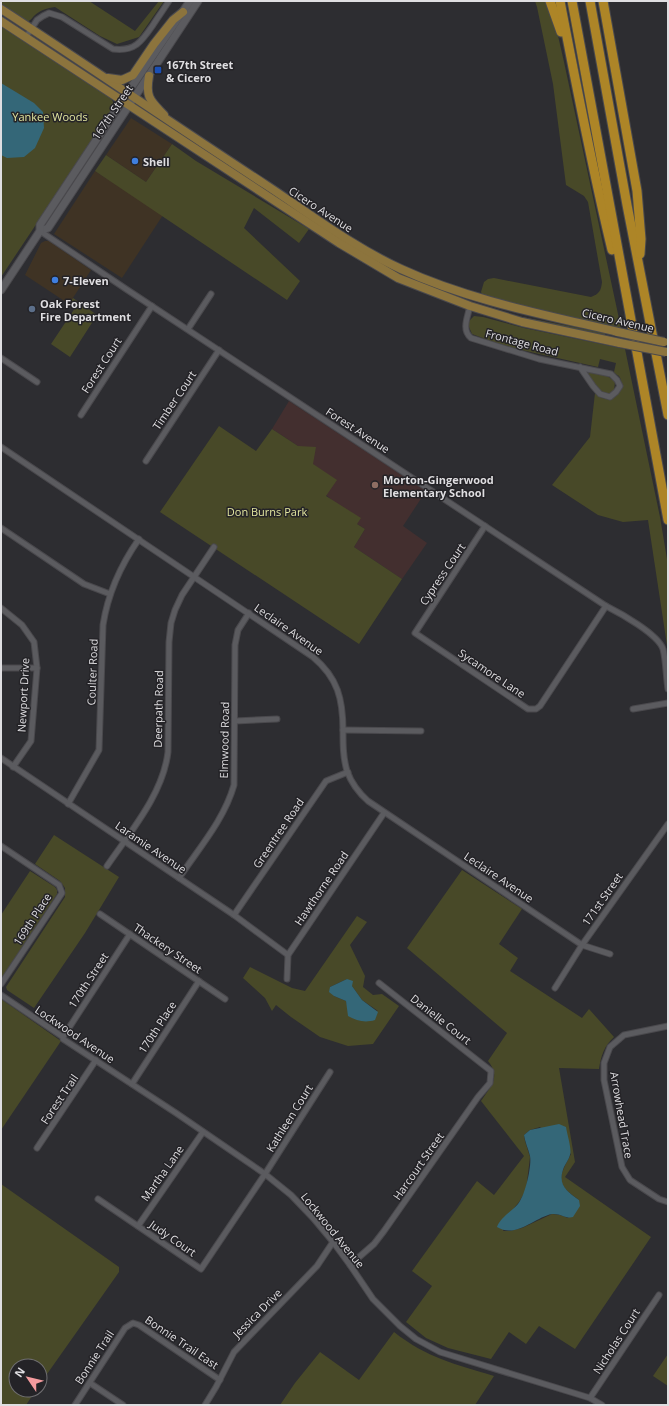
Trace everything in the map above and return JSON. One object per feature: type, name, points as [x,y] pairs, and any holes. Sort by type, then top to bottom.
[{"type":"highway","points":[[550,1],[562,35],[576,86]]},
{"type":"highway","points":[[560,1],[600,203],[632,325]]},
{"type":"highway","points":[[572,1],[668,520]]},
{"type":"highway","points":[[590,1],[668,415]]},
{"type":"highway","points":[[604,1],[637,191],[641,239],[639,263]]},
{"type":"main road","name":"167th Street","points":[[1,290],[40,232],[48,228],[190,1]]},
{"type":"main road","name":"167th Street","points":[[130,96],[149,76],[198,1]]},
{"type":"main road","name":"Cicero Avenue","points":[[1,9],[176,127],[367,252],[401,269],[473,296],[542,314],[666,342]]},
{"type":"main road","points":[[103,77],[122,80],[133,75],[154,44],[174,20],[183,12]]},
{"type":"main road","name":"Cicero Avenue","points":[[1,21],[125,104],[339,243],[398,278],[470,306],[522,322],[667,353]]},
{"type":"main road","points":[[149,76],[147,87],[150,100],[176,127]]},
{"type":"main road","points":[[470,306],[473,296]]},
{"type":"street","points":[[26,37],[37,20],[49,13],[56,14],[113,49],[129,49],[136,46],[142,40],[169,1]]},
{"type":"street","name":"Forest Avenue","points":[[40,232],[606,606],[644,629],[663,648],[668,689]]},
{"type":"street","points":[[188,329],[211,294]]},
{"type":"street","name":"Forest Court","points":[[80,415],[152,306]]},
{"type":"street","name":"Frontage Road","points":[[470,306],[465,329],[471,338],[533,357],[580,367],[611,374],[620,386],[610,397],[600,394],[580,367]]},
{"type":"street","name":"Timber Court","points":[[146,461],[219,350]]},
{"type":"street","points":[[1,358],[37,382]]},
{"type":"street","name":"Leclaire Avenue","points":[[1,447],[313,657],[325,668],[335,682],[339,692],[342,708],[343,749],[348,772],[361,794],[384,812],[582,945],[610,954]]},
{"type":"street","name":"Cypress Court","points":[[415,633],[485,526]]},
{"type":"street","points":[[2,531],[84,584],[110,594]]},
{"type":"street","name":"Coulter Road","points":[[68,804],[99,750],[103,625],[110,594],[122,566],[139,539]]},
{"type":"street","name":"Deerpath Road","points":[[107,866],[153,798],[162,778],[167,763],[168,752],[170,632],[173,615],[178,601],[214,547]]},
{"type":"street","name":"Sycamore Lane","points":[[415,633],[528,709],[536,710],[606,606]]},
{"type":"street","name":"Newport Drive","points":[[1,608],[22,625],[34,642],[37,668],[31,741],[13,766]]},
{"type":"street","name":"Elmwood Road","points":[[178,878],[222,815],[230,799],[234,785],[236,638],[238,630],[249,614]]},
{"type":"street","points":[[1,668],[37,668]]},
{"type":"street","points":[[633,709],[668,703]]},
{"type":"street","points":[[235,721],[278,719]]},
{"type":"street","points":[[343,730],[421,731]]},
{"type":"street","name":"Laramie Avenue","points":[[1,758],[234,915],[288,955]]},
{"type":"street","name":"Greentree Road","points":[[234,915],[326,781],[348,772]]},
{"type":"street","name":"Hawthorne Road","points":[[288,955],[384,812]]},
{"type":"street","name":"171st Street","points":[[555,988],[582,945],[668,824]]},
{"type":"street","name":"169th Place","points":[[1,846],[59,885],[62,893],[1,984]]},
{"type":"street","name":"Thackery Street","points":[[100,914],[225,999]]},
{"type":"street","name":"170th Street","points":[[63,1037],[130,934]]},
{"type":"street","points":[[287,979],[288,955]]},
{"type":"street","name":"170th Place","points":[[132,1084],[199,981]]},
{"type":"street","name":"Danielle Court","points":[[379,983],[491,1071]]},
{"type":"street","name":"Lockwood Avenue","points":[[1,995],[63,1037],[63,1039],[265,1174],[291,1195],[313,1218],[332,1242],[373,1299],[400,1326],[424,1344],[440,1352],[590,1398],[602,1405]]},
{"type":"street","name":"Arrowhead Trace","points":[[668,1026],[624,1035],[610,1047],[604,1063],[604,1080],[622,1167],[630,1180],[659,1199],[668,1202]]},
{"type":"street","name":"Forest Trail","points":[[37,1148],[96,1060]]},
{"type":"street","name":"Harcourt Street","points":[[350,1265],[374,1244],[388,1226],[478,1097],[490,1083],[491,1071]]},
{"type":"street","name":"Kathleen Court","points":[[265,1174],[330,1072]]},
{"type":"street","name":"Martha Lane","points":[[138,1226],[203,1132]]},
{"type":"street","name":"Judy Court","points":[[98,1199],[200,1269],[265,1174]]},
{"type":"street","name":"Jessica Drive","points":[[204,1405],[220,1380],[234,1352],[317,1266],[332,1242]]},
{"type":"street","name":"Nicholas Court","points":[[590,1398],[659,1295]]},
{"type":"street","name":"Bonnie Trail East","points":[[133,1323],[139,1325],[220,1380]]},
{"type":"street","name":"Bonnie Trail","points":[[75,1405],[125,1328],[133,1323]]},
{"type":"street","points":[[90,1383],[123,1405]]},
{"type":"shaded area","points":[[131,118],[172,144],[146,182],[106,155]]},
{"type":"shaded area","points":[[95,171],[163,215],[122,278],[54,234]]},
{"type":"shaded area","points":[[49,241],[91,270],[69,304],[25,275],[41,243]]},
{"type":"shaded area","name":"Morton-Gingerwood Elementary School","points":[[289,401],[426,491],[403,526],[427,543],[402,579],[354,547],[365,529],[357,524],[326,495],[313,464],[298,446],[272,429]]},
{"type":"green space","points":[[1,1],[89,1],[135,31],[159,1],[164,1],[139,37],[117,44],[100,36],[55,7],[42,11],[27,22],[1,5]]},
{"type":"green space","points":[[535,1],[546,1],[556,27],[621,328],[483,296],[481,292],[484,282],[488,279],[494,278],[591,297],[599,292],[602,285],[588,202],[584,196],[566,185],[553,84]]},
{"type":"green space","name":"Yankee Woods","points":[[1,25],[110,96],[114,104],[111,112],[1,277]]},
{"type":"green space","points":[[172,144],[196,161],[309,229],[299,243],[254,208],[244,228],[300,281],[287,300],[95,171],[106,155],[146,182]]},
{"type":"green space","points":[[73,298],[97,315],[70,357],[51,344],[75,308],[69,304]]},
{"type":"green space","points":[[474,316],[625,349],[660,517],[668,565],[668,652],[648,520],[623,522],[598,515],[552,485],[590,437],[595,393],[603,398],[610,399],[614,398],[619,392],[621,388],[621,380],[614,372],[616,363],[600,359],[598,367],[504,346],[472,334],[469,327],[469,321]]},
{"type":"green space","points":[[512,316],[605,333],[605,336]]},
{"type":"green space","points":[[586,372],[602,375],[612,379],[615,382],[614,391],[610,394],[601,392]]},
{"type":"green space","name":"Don Burns Park","points":[[219,426],[256,451],[272,429],[298,446],[316,447],[313,464],[337,480],[326,496],[361,518],[357,524],[365,529],[354,547],[402,579],[359,644],[160,512]]},
{"type":"green space","points":[[54,835],[119,877],[85,933],[34,1008],[7,990],[6,987],[65,897],[65,888],[60,881],[35,864]]},
{"type":"green space","points":[[462,870],[522,909],[499,944],[518,958],[510,971],[582,1018],[589,1009],[614,1037],[604,1052],[599,1069],[559,1068],[575,1162],[565,1177],[651,1237],[575,1349],[539,1326],[526,1344],[509,1332],[491,1359],[448,1348],[426,1338],[406,1322],[432,1286],[412,1271],[477,1181],[494,1195],[524,1156],[481,1101],[491,1086],[494,1077],[494,1072],[488,1061],[507,1033],[407,948]],"holes":[[[540,1127],[571,1154],[563,1169],[561,1180],[562,1185],[579,1200],[568,1218],[552,1214],[522,1228],[503,1231],[510,1213],[526,1190],[530,1157],[524,1135],[530,1130]]]},
{"type":"green space","points":[[30,871],[55,887],[57,894],[1,979],[1,915]]},
{"type":"green space","points":[[357,916],[367,922],[350,945],[365,976],[363,987],[373,995],[382,994],[399,1006],[373,1044],[348,1046],[320,1037],[276,1005],[272,1011],[265,998],[243,978],[250,967],[292,988],[305,991]],"holes":[[[347,979],[362,1000],[378,1011],[348,1007],[346,1001],[334,996],[330,987]]]},
{"type":"green space","points":[[1,999],[61,1041],[1,1130]]},
{"type":"green space","points":[[1,1184],[119,1267],[119,1272],[48,1373],[48,1358],[8,1358],[8,1398],[31,1398],[26,1405],[1,1405]]},
{"type":"green space","points":[[394,1332],[406,1341],[430,1354],[454,1364],[494,1376],[475,1405],[280,1405],[295,1383],[320,1352],[359,1380]]},
{"type":"green space","points":[[668,1354],[668,1386],[653,1376]]},
{"type":"water","points":[[1,83],[34,103],[43,112],[44,128],[35,148],[24,157],[7,158],[1,155]]},
{"type":"water","points":[[347,979],[353,981],[352,986],[362,1000],[378,1012],[375,1020],[361,1021],[348,1016],[346,1001],[329,992],[330,987]]},
{"type":"water","points":[[559,1124],[566,1127],[570,1149],[570,1156],[562,1173],[562,1183],[570,1193],[579,1200],[580,1206],[573,1217],[552,1214],[518,1229],[504,1230],[497,1227],[503,1218],[521,1200],[525,1188],[529,1173],[530,1156],[524,1135],[530,1130]]},
{"type":"place","name":"167th Street & Cicero","points":[[158,70]]},
{"type":"place","name":"Shell","points":[[135,161]]},
{"type":"place","name":"7-Eleven","points":[[55,280]]},
{"type":"place","name":"Oak Forest Fire Department","points":[[32,309]]},
{"type":"place","name":"Morton-Gingerwood Elementary School","points":[[375,485]]}]
